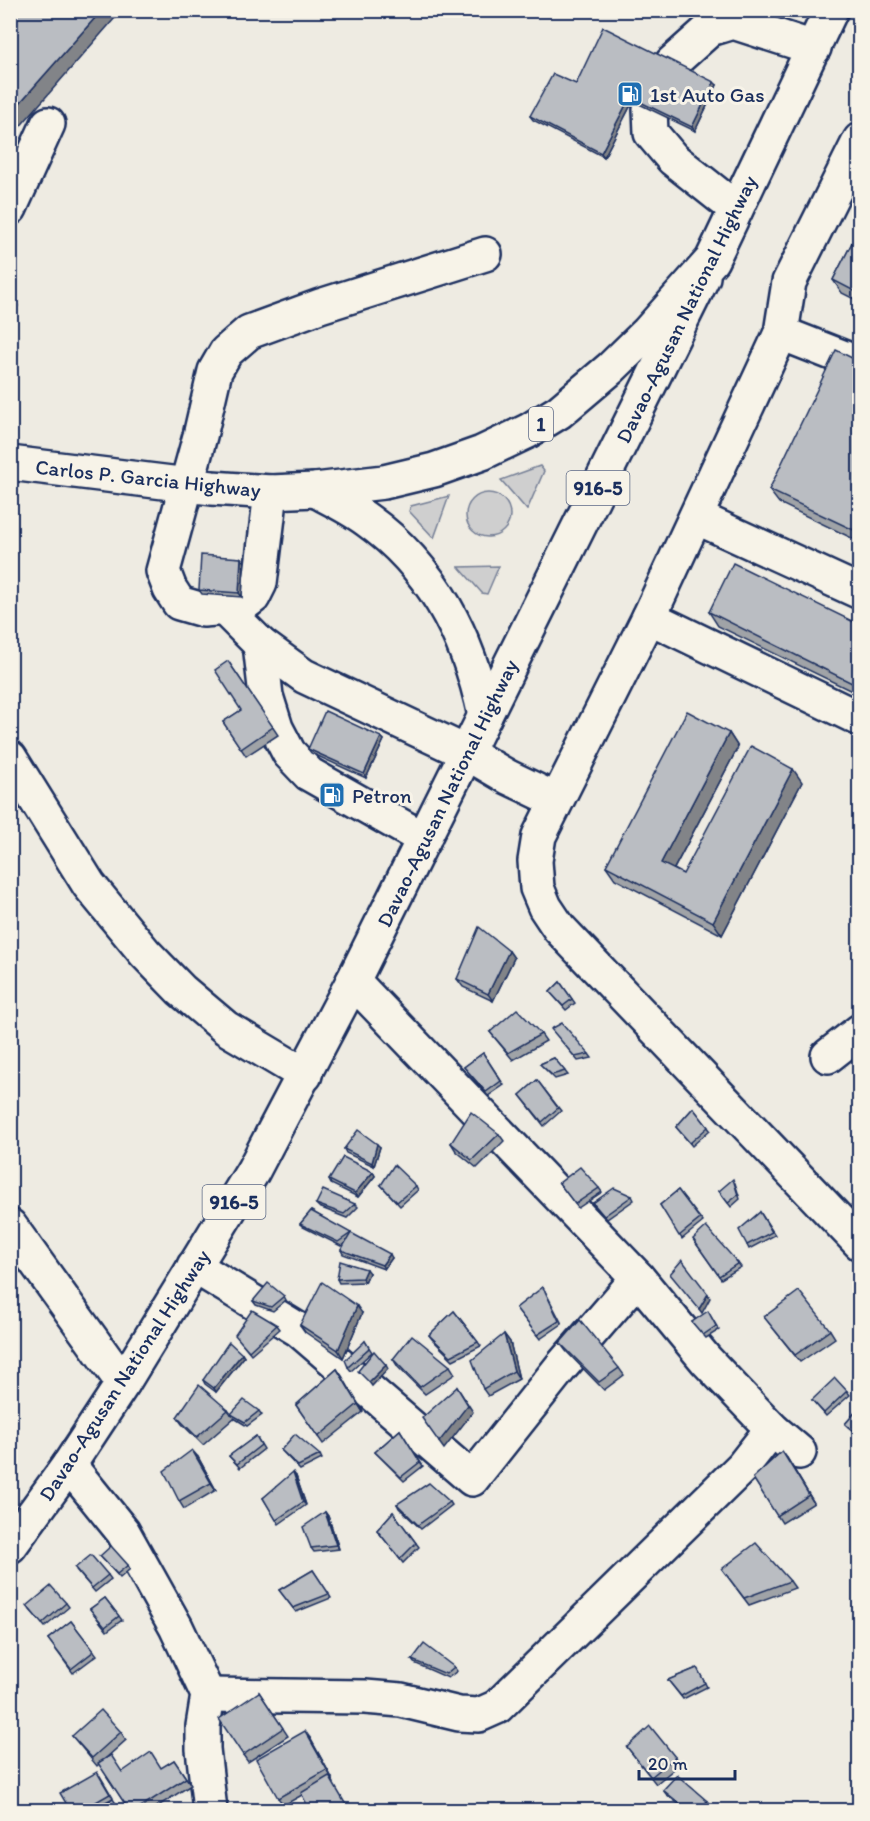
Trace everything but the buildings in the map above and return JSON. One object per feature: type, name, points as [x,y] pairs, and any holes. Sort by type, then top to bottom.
[{"type":"main road","name":"Davao-Agusan National Highway","points":[[10,1546],[69,1465],[123,1383],[253,1171],[353,981],[467,753],[712,260],[831,10]]},
{"type":"main road","points":[[672,63],[710,29],[733,22],[814,48]]},
{"type":"main road","points":[[650,109],[651,133],[673,159],[736,209]]},
{"type":"main road","points":[[10,208],[48,124]]},
{"type":"main road","points":[[858,1240],[559,928],[545,907],[537,888],[535,861],[539,836],[649,617],[781,333],[789,282],[860,140]]},
{"type":"main road","points":[[271,492],[260,583],[253,597],[240,607],[203,610],[179,603],[163,571],[215,371],[226,352],[249,333],[320,306],[484,254]]},
{"type":"main road","name":"Carlos P. Garcia Highway","points":[[10,463],[187,485],[271,492],[315,490],[384,482],[426,472],[482,453],[528,431],[559,412],[611,368],[648,332],[712,260]]},
{"type":"main road","points":[[781,333],[860,364]]},
{"type":"main road","points":[[315,490],[365,518],[400,547],[422,572],[443,601],[459,634],[478,684],[485,716]]},
{"type":"main road","points":[[696,517],[860,592]]},
{"type":"main road","points":[[224,608],[260,644],[304,676],[467,753],[507,777],[556,800]]},
{"type":"main road","points":[[649,617],[860,719]]},
{"type":"main road","points":[[260,644],[266,696],[276,728],[289,753],[309,774],[424,839]]},
{"type":"main road","points":[[10,758],[89,885],[145,953],[181,990],[226,1028],[304,1075]]},
{"type":"main road","points":[[353,981],[638,1278],[706,1360],[772,1429],[799,1452]]},
{"type":"main road","points":[[828,1056],[860,1031]]},
{"type":"main road","points":[[10,1226],[123,1383]]},
{"type":"main road","points":[[194,1266],[299,1330],[472,1479],[561,1367],[638,1278]]},
{"type":"main road","points":[[208,1695],[365,1697],[401,1700],[459,1714],[480,1715],[497,1707],[743,1466],[772,1429]]},
{"type":"main road","points":[[69,1465],[123,1532],[176,1627],[208,1695],[203,1726],[203,1749],[210,1810]]},
{"type":"shaded area","points":[[540,466],[544,471],[527,510],[501,480]]},
{"type":"shaded area","points":[[488,493],[503,500],[510,515],[503,530],[488,537],[473,530],[466,515],[473,500]]},
{"type":"shaded area","points":[[449,496],[434,538],[409,511],[411,506]]},
{"type":"shaded area","points":[[499,566],[487,594],[482,593],[459,567]]},
{"type":"place","name":"1st Auto Gas","points":[[630,94]]},
{"type":"place","name":"Petron","points":[[332,795]]}]
